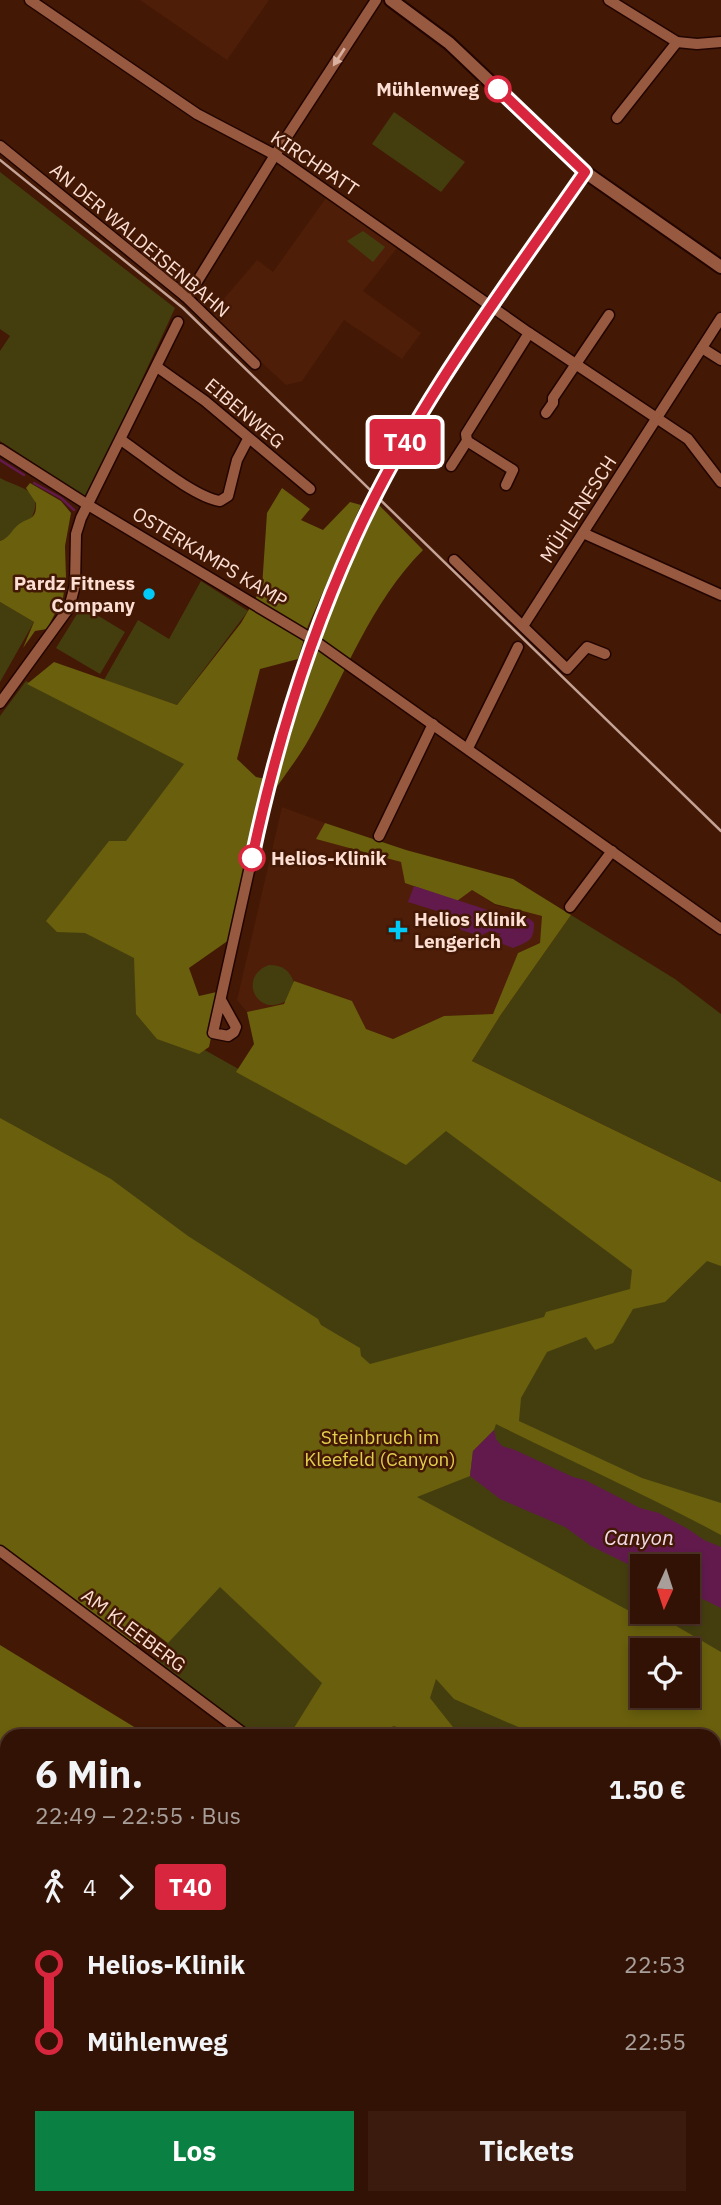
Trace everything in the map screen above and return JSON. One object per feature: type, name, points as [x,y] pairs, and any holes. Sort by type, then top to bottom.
[{"type":"street","name":"KIRCHPATT","points":[[30,0],[197,114],[275,155],[528,333],[688,439],[721,482]]},
{"type":"street","points":[[185,296],[195,285],[275,155],[376,0]]},
{"type":"street","points":[[391,0],[449,43],[585,172],[721,267]]},
{"type":"street","points":[[609,0],[677,42],[721,42]]},
{"type":"street","points":[[617,118],[677,42]]},
{"type":"street","name":"AN DER WALDEISENBAHN","points":[[0,146],[185,296],[255,364]]},
{"type":"street","points":[[220,1000],[264,803],[312,639],[354,539],[390,468],[426,408],[491,307],[585,172]]},
{"type":"street","points":[[546,414],[609,315]]},
{"type":"street","name":"MÜHLENESCH","points":[[523,626],[721,318]]},
{"type":"street","points":[[0,703],[69,608],[75,585],[76,534],[178,322]]},
{"type":"street","points":[[451,466],[467,442],[466,434],[528,333]]},
{"type":"street","points":[[702,348],[721,360]]},
{"type":"street","name":"EIBENWEG","points":[[158,366],[205,401],[310,489]]},
{"type":"street","points":[[121,440],[189,487],[220,501],[228,496],[237,460],[248,439]]},
{"type":"street","points":[[467,442],[513,470],[506,485]]},
{"type":"street","name":"OSTERKAMPS KAMP","points":[[0,449],[312,639],[721,929]]},
{"type":"street","points":[[583,533],[721,595]]},
{"type":"street","points":[[454,560],[567,669],[587,647],[605,653]]},
{"type":"street","points":[[468,748],[518,648]]},
{"type":"street","points":[[379,836],[433,724]]},
{"type":"street","points":[[570,907],[612,851]]},
{"type":"street","name":"AM KLEEBERG","points":[[0,1551],[238,1729]]},
{"type":"shaded area","points":[[140,0],[269,0],[227,60]]},
{"type":"shaded area","points":[[326,198],[397,248],[363,291],[421,333],[402,359],[344,320],[302,381],[286,385],[210,315],[257,260],[273,272]]},
{"type":"shaded area","name":"Helios Klinik Lengerich","points":[[282,807],[325,823],[317,839],[401,862],[472,890],[495,905],[543,916],[540,943],[518,953],[494,1014],[444,1016],[393,1039],[366,1029],[293,981],[284,1004],[247,1012],[237,1000]]},
{"type":"green space","points":[[394,112],[465,162],[441,192],[372,144]]},
{"type":"green space","points":[[0,172],[175,308],[87,498],[0,441],[0,351],[10,336],[0,329]]},
{"type":"green space","points":[[363,231],[385,247],[373,262],[347,241]]},
{"type":"green space","points":[[0,478],[29,491],[35,501],[35,509],[31,519],[0,541]]},
{"type":"green space","points":[[30,483],[61,501],[71,513],[65,546],[66,578],[63,598],[47,629],[35,631],[23,648],[34,622],[0,602],[0,541],[35,513],[36,503],[26,488]]},
{"type":"green space","points":[[282,488],[310,509],[301,520],[323,530],[350,502],[361,505],[308,626],[298,659],[260,669],[237,759],[256,777],[266,779],[234,920],[229,940],[189,968],[199,996],[221,991],[209,1047],[199,1054],[157,1039],[136,1014],[134,958],[85,933],[57,932],[46,921],[109,841],[126,841],[184,764],[27,684],[54,662],[177,705],[241,623],[262,587],[267,513]]},
{"type":"green space","points":[[379,505],[423,550],[388,592],[309,739],[273,792],[317,636]]},
{"type":"green space","points":[[201,581],[248,611],[177,705],[104,680],[138,620],[169,639]]},
{"type":"green space","points":[[0,602],[34,622],[0,682]]},
{"type":"green space","points":[[82,606],[125,632],[100,674],[56,648]]},
{"type":"green space","name":"Steinbruch im Kleefeld (Canyon)","points":[[26,681],[188,762],[182,966],[185,1039],[405,1162],[470,1063],[721,1185],[721,1729],[243,1729],[154,1662],[167,1643],[148,1628],[134,1647],[0,1547],[0,716]]},
{"type":"green space","points":[[325,823],[406,850],[513,879],[571,915],[472,1061],[721,1182],[721,1266],[707,1261],[665,1302],[633,1309],[613,1343],[595,1350],[586,1337],[547,1352],[521,1398],[519,1421],[642,1478],[721,1503],[721,1535],[496,1424],[494,1430],[473,1451],[470,1476],[417,1497],[630,1611],[630,1624],[673,1624],[697,1638],[630,1638],[630,1708],[700,1708],[700,1640],[721,1652],[721,1729],[523,1729],[454,1699],[436,1679],[430,1698],[454,1729],[406,1729],[393,1726],[391,1729],[293,1729],[322,1683],[220,1587],[168,1643],[148,1628],[134,1647],[0,1545],[0,1118],[111,1179],[188,1236],[360,1348],[361,1356],[370,1364],[544,1317],[546,1312],[630,1289],[632,1270],[446,1131],[406,1165],[236,1072],[254,1044],[247,1012],[284,1004],[294,981],[352,1001],[366,1029],[393,1039],[444,1016],[493,1014],[518,953],[540,943],[542,916],[495,904],[472,890],[457,901],[405,883],[401,862],[316,839]]},
{"type":"green space","points":[[571,915],[675,979],[721,1014],[721,1182],[472,1061]]},
{"type":"green space","points":[[269,965],[285,969],[294,983],[286,1001],[276,1005],[259,1000],[253,986],[259,971]]},
{"type":"green space","points":[[0,1645],[138,1729],[0,1729]]},
{"type":"water","points":[[414,886],[503,915],[524,915],[534,923],[532,937],[513,948],[492,940],[501,934],[490,931],[480,936],[461,930],[453,916],[408,902]]},
{"type":"water","name":"Canyon","points":[[494,1430],[496,1439],[502,1446],[585,1480],[640,1508],[659,1513],[721,1547],[721,1608],[700,1598],[700,1554],[630,1554],[630,1565],[591,1546],[565,1527],[500,1499],[470,1476],[473,1451]]},
{"type":"waterway","points":[[0,460],[24,475]]},
{"type":"waterway","points":[[34,483],[61,498],[74,510]]},
{"type":"railway","points":[[0,160],[183,308],[721,831]]},
{"type":"bus line","name":"T40","points":[[252,858],[264,803],[312,639],[354,539],[390,468],[426,408],[491,307],[585,172],[498,89]]},
{"type":"place","name":"Mühlenweg","points":[[498,89]]},
{"type":"place","name":"Pardz Fitness Company","points":[[149,594]]},
{"type":"place","name":"Helios-Klinik","points":[[252,858]]},
{"type":"place","name":"Helios Klinik Lengerich","points":[[398,930]]}]
